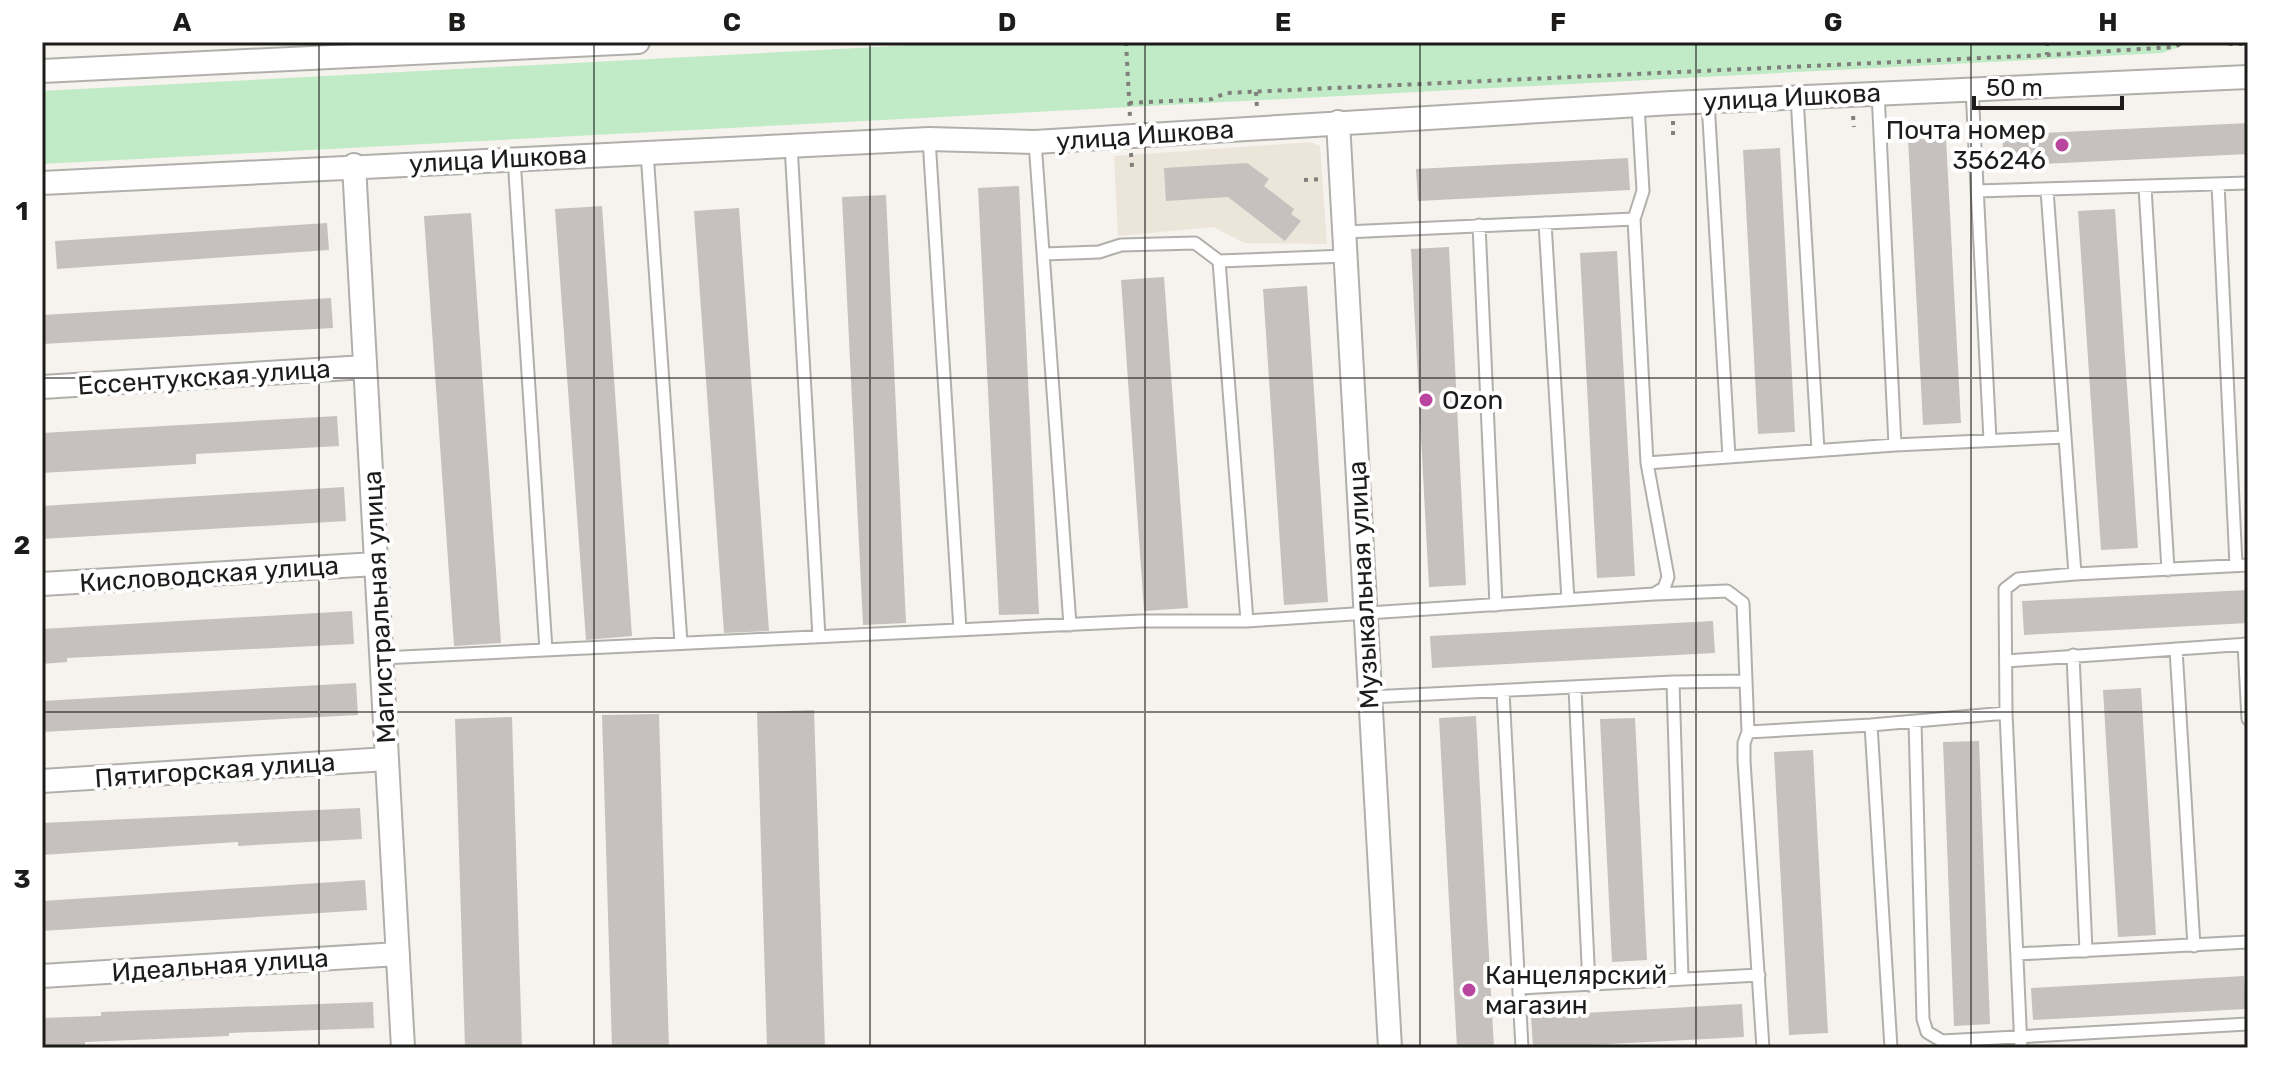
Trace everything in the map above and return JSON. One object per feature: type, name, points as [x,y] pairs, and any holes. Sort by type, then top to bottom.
[{"type":"street","points":[[42,71],[163,53],[638,42]]},
{"type":"street","name":"улица Ишкова","points":[[42,183],[354,165],[929,139],[1035,142],[1878,92],[2248,77]]},
{"type":"street","name":"Музыкальная улица","points":[[1338,122],[1390,1048]]},
{"type":"street","name":"Магистральная улица","points":[[354,165],[403,1048]]},
{"type":"street","name":"Ессентукская улица","points":[[42,387],[365,367]]},
{"type":"street","name":"Кисловодская улица","points":[[42,584],[376,564]]},
{"type":"street","name":"Пятигорская улица","points":[[42,781],[387,759]]},
{"type":"street","name":"Идеальная улица","points":[[42,976],[398,954]]},
{"type":"lane","points":[[1972,88],[1990,440]]},
{"type":"lane","points":[[1878,92],[1895,445]]},
{"type":"lane","points":[[1797,97],[1818,450]]},
{"type":"lane","points":[[1708,102],[1729,457]]},
{"type":"lane","points":[[1638,105],[1643,191],[1634,219],[1647,463],[1668,577],[1664,588],[1654,594]]},
{"type":"lane","points":[[929,139],[960,630]]},
{"type":"lane","points":[[1035,142],[1070,625]]},
{"type":"lane","points":[[791,145],[819,637]]},
{"type":"lane","points":[[647,152],[681,643]]},
{"type":"lane","points":[[514,158],[546,650]]},
{"type":"lane","points":[[1977,191],[2248,183]]},
{"type":"lane","points":[[2021,1042],[2006,713],[2005,589],[2018,579],[2242,565],[2218,184]]},
{"type":"lane","points":[[2145,187],[2168,570]]},
{"type":"lane","points":[[2047,190],[2075,574]]},
{"type":"lane","points":[[1345,232],[1634,219]]},
{"type":"lane","points":[[1545,223],[1568,600]]},
{"type":"lane","points":[[1479,225],[1496,605]]},
{"type":"lane","points":[[1044,254],[1099,252],[1121,245],[1195,243],[1219,261],[1346,256]]},
{"type":"lane","points":[[1219,261],[1247,621]]},
{"type":"lane","points":[[1647,463],[1895,445],[2064,437]]},
{"type":"lane","points":[[382,658],[1141,621],[1247,621],[1727,591],[1743,603],[1748,732],[1744,743],[1744,761],[1763,1048]]},
{"type":"lane","points":[[2006,661],[2246,644],[2248,719]]},
{"type":"lane","points":[[2176,649],[2194,946]]},
{"type":"lane","points":[[2073,655],[2086,951]]},
{"type":"lane","points":[[1369,697],[1746,681]]},
{"type":"lane","points":[[1673,682],[1682,979]]},
{"type":"lane","points":[[1575,689],[1589,985]]},
{"type":"lane","points":[[1503,692],[1522,1048]]},
{"type":"lane","points":[[1748,732],[2006,713]]},
{"type":"lane","points":[[1915,722],[1923,1019],[1927,1032],[1942,1041],[2021,1042],[2248,1024]]},
{"type":"lane","points":[[1871,725],[1891,1048]]},
{"type":"lane","points":[[2017,954],[2248,942]]},
{"type":"lane","points":[[1520,988],[1759,975]]},
{"type":"path","points":[[1126,42],[1129,103],[1212,99],[1226,93],[2047,55],[2174,47],[2185,42]]},
{"type":"path","points":[[2047,42],[2047,55]]},
{"type":"path","points":[[2219,42],[2248,44]]},
{"type":"shaded area","points":[[1311,142],[1320,146],[1327,244],[1245,243],[1213,227],[1118,236],[1114,156]]},
{"type":"green space","points":[[971,42],[2192,42],[2162,53],[42,164],[42,91]]},
{"type":"building","points":[[2248,123],[2248,154],[2004,166],[2002,135]]},
{"type":"building","points":[[1946,138],[1961,423],[1923,425],[1908,139]]},
{"type":"building","points":[[1780,148],[1795,432],[1758,434],[1743,150]]},
{"type":"building","points":[[1628,158],[1630,190],[1418,201],[1416,169]]},
{"type":"building","points":[[1247,163],[1269,179],[1264,186],[1294,209],[1291,214],[1301,221],[1285,241],[1228,197],[1166,201],[1164,168]]},
{"type":"building","points":[[1019,186],[1039,614],[999,615],[978,188]]},
{"type":"building","points":[[886,195],[906,623],[863,625],[842,197]]},
{"type":"building","points":[[602,206],[632,636],[586,640],[555,209]]},
{"type":"building","points":[[739,208],[769,631],[724,633],[694,211]]},
{"type":"building","points":[[2115,209],[2138,548],[2101,550],[2078,211]]},
{"type":"building","points":[[471,213],[501,643],[454,646],[424,216]]},
{"type":"building","points":[[327,223],[329,250],[57,269],[55,241]]},
{"type":"building","points":[[1449,247],[1466,585],[1429,587],[1411,249]]},
{"type":"building","points":[[1617,251],[1635,576],[1597,578],[1580,253]]},
{"type":"building","points":[[1164,277],[1188,608],[1144,611],[1121,280]]},
{"type":"building","points":[[1307,286],[1328,602],[1284,605],[1263,289]]},
{"type":"building","points":[[331,298],[333,328],[42,344],[42,315]]},
{"type":"building","points":[[337,416],[339,446],[196,454],[196,464],[42,473],[42,433]]},
{"type":"building","points":[[344,487],[346,521],[42,539],[42,506]]},
{"type":"building","points":[[2248,590],[2248,623],[2024,635],[2022,601]]},
{"type":"building","points":[[352,611],[354,644],[67,658],[67,662],[42,664],[42,629]]},
{"type":"building","points":[[1713,621],[1715,653],[1432,668],[1430,636]]},
{"type":"building","points":[[356,683],[358,715],[42,732],[42,701]]},
{"type":"building","points":[[2141,688],[2156,935],[2118,937],[2103,690]]},
{"type":"building","points":[[814,710],[825,1048],[767,1048],[757,712]]},
{"type":"building","points":[[659,714],[669,1048],[612,1048],[602,715]]},
{"type":"building","points":[[1476,716],[1494,1048],[1457,1048],[1439,718]]},
{"type":"building","points":[[512,717],[522,1048],[465,1048],[455,719]]},
{"type":"building","points":[[1635,718],[1647,960],[1612,962],[1600,719]]},
{"type":"building","points":[[1979,741],[1990,1024],[1954,1026],[1943,742]]},
{"type":"building","points":[[1813,750],[1828,1033],[1789,1035],[1774,752]]},
{"type":"building","points":[[360,808],[362,839],[238,846],[238,842],[42,855],[42,823]]},
{"type":"building","points":[[365,880],[367,910],[42,931],[42,901]]},
{"type":"building","points":[[2244,976],[2246,1009],[2033,1020],[2031,988]]},
{"type":"building","points":[[373,1002],[374,1028],[229,1033],[229,1036],[85,1042],[85,1045],[42,1047],[42,1018],[101,1016],[101,1012]]},
{"type":"building","points":[[1742,1004],[1744,1037],[1533,1048],[1531,1016]]},
{"type":"place","name":"Почта номер 356246","points":[[2062,145]]},
{"type":"place","name":"Ozon","points":[[1426,400]]},
{"type":"place","name":"Канцелярский магазин","points":[[1469,990]]}]
